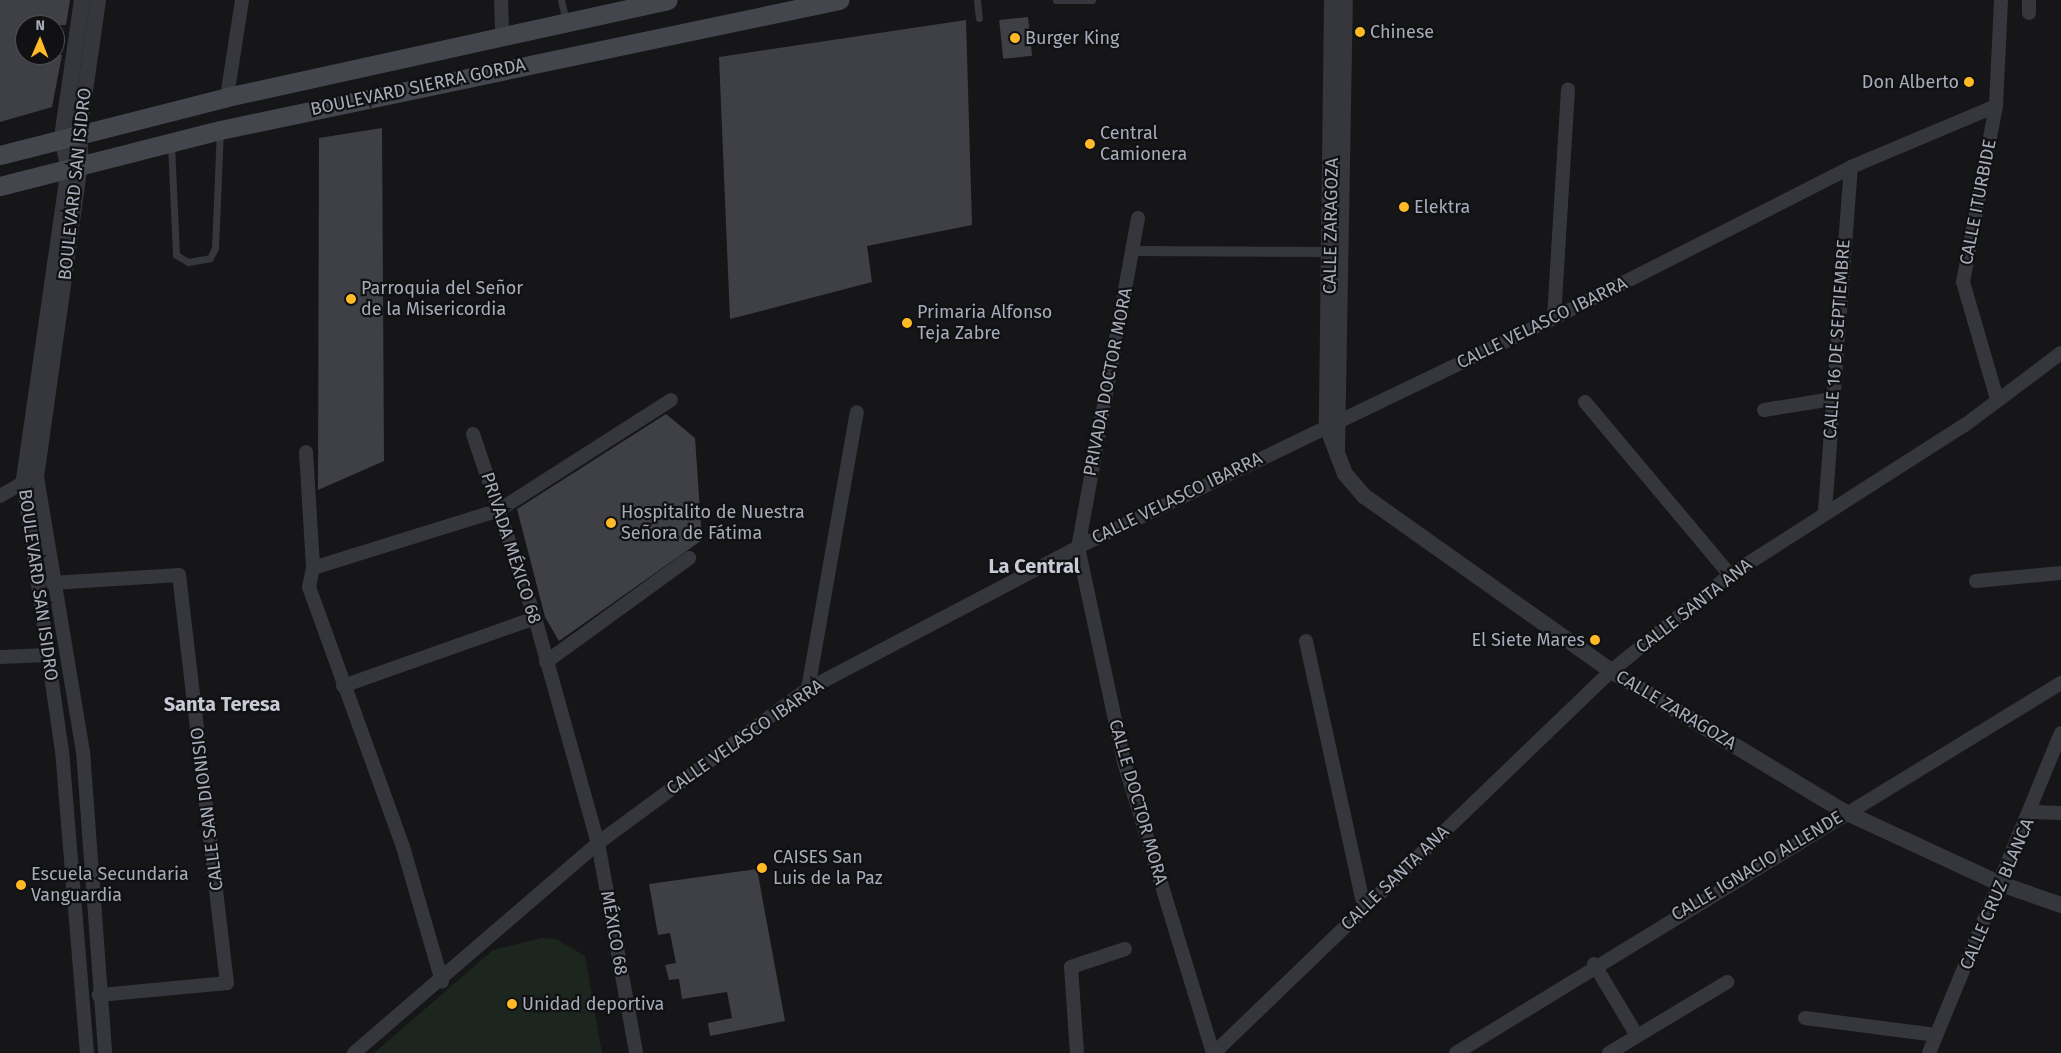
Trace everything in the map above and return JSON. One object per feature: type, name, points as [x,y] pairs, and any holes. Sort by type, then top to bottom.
[{"type":"main road","name":"BOULEVARD SIERRA GORDA","points":[[0,155],[70,135],[227,98],[502,35],[668,0]]},
{"type":"main road","name":"BOULEVARD SIERRA GORDA","points":[[0,186],[74,165],[220,130],[839,0]]},
{"type":"street","name":"BOULEVARD SAN ISIDRO","points":[[82,0],[70,135],[74,165],[37,478],[52,583],[82,751],[97,927],[99,995],[105,1053]]},
{"type":"street","name":"BOULEVARD SAN ISIDRO","points":[[70,135],[98,0]]},
{"type":"street","points":[[227,98],[242,0]]},
{"type":"street","points":[[501,0],[502,35]]},
{"type":"street","name":"CALLE ZARAGOZA","points":[[1332,0],[1331,252],[1334,424],[1337,451],[1345,474],[1364,496],[1612,671],[1845,812],[2001,884],[2061,905]]},
{"type":"street","name":"CALLE ZARAGOZA","points":[[1334,424],[1345,0]]},
{"type":"street","name":"CALLE ITURBIDE","points":[[1997,399],[1963,282],[1996,106],[2001,0]]},
{"type":"street","points":[[1554,318],[1568,89]]},
{"type":"street","name":"CALLE VELASCO IBARRA","points":[[354,1053],[442,981],[598,843],[808,690],[1078,547],[1554,318],[1850,168],[1996,106]]},
{"type":"street","name":"BOULEVARD SAN ISIDRO","points":[[74,165],[23,481],[54,703],[87,1053]]},
{"type":"street","name":"CALLE 16 DE SEPTIEMBRE","points":[[1825,511],[1850,168]]},
{"type":"street","name":"PRIVADA DOCTOR MORA","points":[[1078,547],[1138,218]]},
{"type":"street","points":[[1133,251],[1331,252]]},
{"type":"street","name":"CALLE SANTA ANA","points":[[1214,1053],[1612,671],[1730,575],[1825,511],[1964,425],[2061,353]]},
{"type":"street","points":[[1764,410],[1832,399]]},
{"type":"street","points":[[313,568],[499,510],[671,400]]},
{"type":"street","points":[[1586,402],[1730,575]]},
{"type":"street","points":[[808,690],[857,412]]},
{"type":"street","name":"PRIVADA MÉXICO 68","points":[[473,434],[534,618],[598,843]]},
{"type":"street","points":[[306,452],[313,568],[309,587],[343,686],[403,848],[442,981]]},
{"type":"street","points":[[0,496],[23,481],[37,478]]},
{"type":"street","name":"CALLE DOCTOR MORA","points":[[1078,547],[1124,762],[1214,1053]]},
{"type":"street","points":[[546,662],[689,558]]},
{"type":"street","name":"CALLE SAN DIONISIO","points":[[52,583],[179,574],[227,983],[99,995]]},
{"type":"street","points":[[1976,581],[2061,574]]},
{"type":"street","points":[[343,686],[534,618]]},
{"type":"street","points":[[1306,640],[1364,908]]},
{"type":"street","points":[[0,657],[47,655]]},
{"type":"street","name":"CALLE IGNACIO ALLENDE","points":[[1460,1052],[1594,964],[2061,683]]},
{"type":"street","points":[[54,703],[74,702]]},
{"type":"street","name":"CALLE CRUZ BLANCA","points":[[1929,1053],[2032,812],[2061,734]]},
{"type":"street","points":[[2032,812],[2061,813]]},
{"type":"street","name":"MÉXICO 68","points":[[598,843],[636,1053]]},
{"type":"street","points":[[76,929],[97,927]]},
{"type":"street","points":[[1077,1053],[1071,967],[1125,948]]},
{"type":"street","points":[[1594,964],[1636,1034]]},
{"type":"street","points":[[1609,1053],[1636,1034],[1727,982]]},
{"type":"street","points":[[1804,1018],[1936,1035]]},
{"type":"lane","points":[[561,0],[566,22]]},
{"type":"lane","points":[[977,0],[979,18]]},
{"type":"lane","points":[[1056,0],[1092,0]]},
{"type":"lane","points":[[171,142],[176,255],[188,262],[210,258],[215,248],[220,130]]},
{"type":"shaded area","name":"Unidad deportiva","points":[[542,938],[556,939],[585,956],[602,1053],[374,1053],[493,950]]},
{"type":"building","points":[[0,0],[70,0],[66,25],[65,15],[15,15],[15,65],[60,65],[52,107],[0,122]]},
{"type":"building","name":"Burger King","points":[[1028,17],[1032,56],[1003,59],[999,20]]},
{"type":"building","points":[[966,20],[972,225],[867,246],[872,282],[730,319],[719,57]]},
{"type":"building","name":"Parroquia del Señor de la Misericordia","points":[[382,128],[384,461],[318,490],[319,138]]},
{"type":"building","name":"Hospitalito de Nuestra Señora de Fátima","points":[[666,414],[695,438],[702,540],[559,641],[545,617],[517,509]]},
{"type":"building","name":"CAISES San Luis de la Paz","points":[[757,869],[785,1021],[710,1036],[708,1023],[732,1018],[727,992],[682,999],[679,979],[669,980],[665,965],[676,963],[670,933],[658,935],[649,884]]},
{"type":"place","name":"Chinese","points":[[1360,32]]},
{"type":"place","name":"Burger King","points":[[1015,38]]},
{"type":"place","name":"Don Alberto","points":[[1969,82]]},
{"type":"place","name":"Central Camionera","points":[[1090,144]]},
{"type":"place","name":"Elektra","points":[[1404,207]]},
{"type":"place","name":"Parroquia del Señor de la Misericordia","points":[[351,299]]},
{"type":"place","name":"Primaria Alfonso Teja Zabre","points":[[907,323]]},
{"type":"place","name":"Hospitalito de Nuestra Señora de Fátima","points":[[611,523]]},
{"type":"place","name":"El Siete Mares","points":[[1595,640]]},
{"type":"place","name":"CAISES San Luis de la Paz","points":[[762,868]]},
{"type":"place","name":"Escuela Secundaria Vanguardia","points":[[21,885]]},
{"type":"place","name":"Unidad deportiva","points":[[512,1004]]},
{"type":"district","name":"La Central","points":[[1034,566]]},
{"type":"district","name":"Santa Teresa","points":[[222,704]]}]
